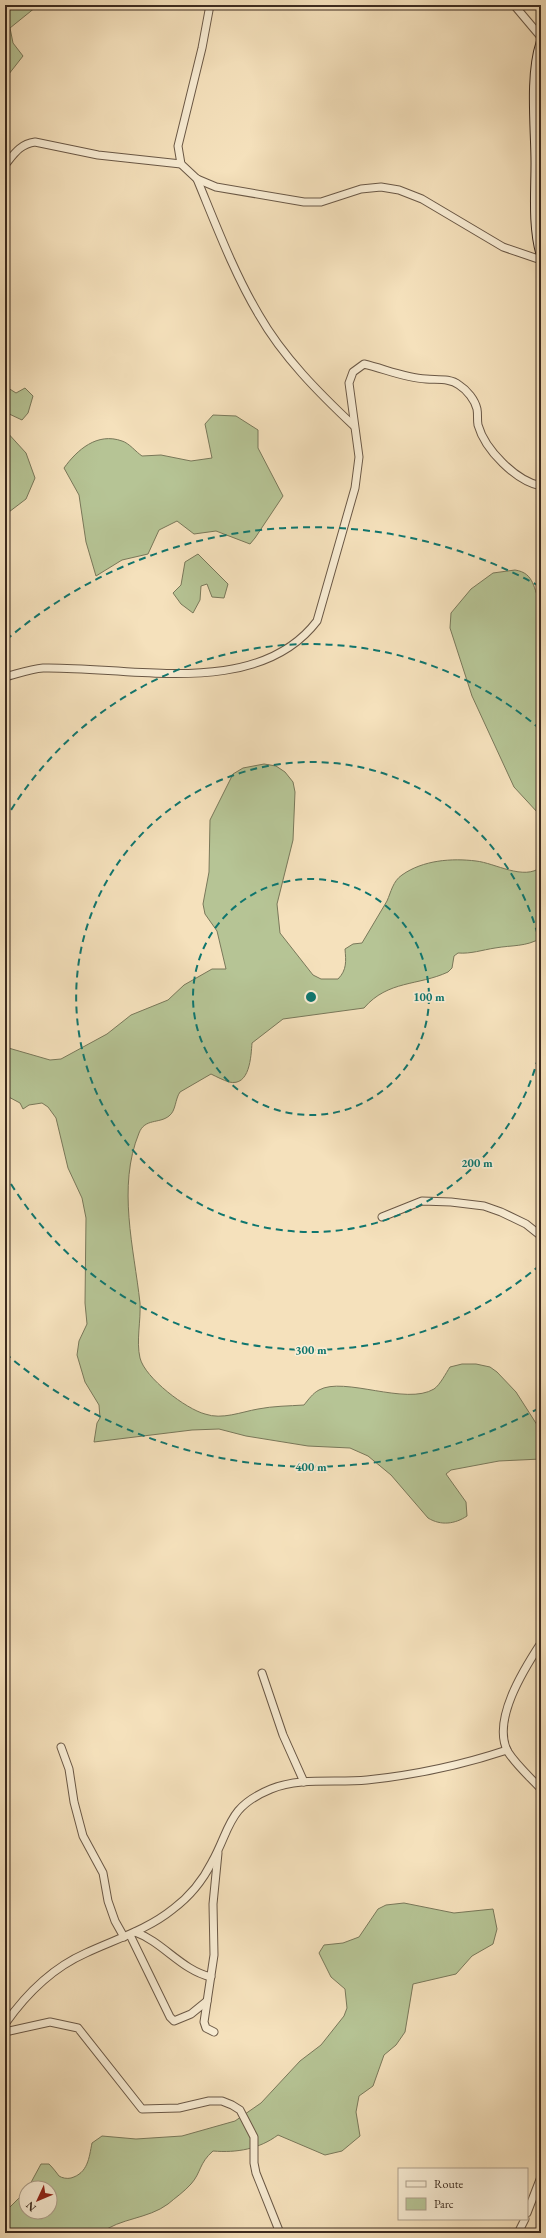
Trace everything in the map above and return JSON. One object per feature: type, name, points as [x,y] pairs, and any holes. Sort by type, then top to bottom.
[{"type":"street","points":[[181,164],[178,146],[202,48],[210,5]]},
{"type":"street","points":[[514,5],[541,37]]},
{"type":"street","points":[[541,43],[538,82],[537,226],[541,254]]},
{"type":"street","points":[[5,165],[18,149],[26,143],[35,142],[98,155],[181,164],[197,179],[216,187],[304,202],[321,202],[361,189],[381,187],[399,190],[428,202],[504,247],[541,260]]},
{"type":"street","points":[[197,179],[235,267],[258,315],[276,342],[300,371],[324,398],[354,426]]},
{"type":"street","points":[[5,677],[42,668],[193,674],[261,661],[289,649],[307,634],[317,621],[355,488],[359,457],[349,383],[353,372],[364,364],[407,377],[443,379],[459,384],[471,396],[477,409],[478,425],[488,445],[504,466],[528,484],[541,486]]},
{"type":"street","points":[[382,1217],[422,1201],[451,1202],[484,1206],[501,1212],[526,1224],[541,1236]]},
{"type":"street","points":[[541,1644],[523,1671],[508,1707],[504,1727],[508,1750],[541,1789]]},
{"type":"street","points":[[262,1673],[283,1735],[304,1782]]},
{"type":"street","points":[[61,1747],[69,1769],[74,1802],[83,1836],[103,1873],[108,1901],[115,1921],[130,1935],[170,2018],[174,2021],[179,2021],[205,2004],[208,1999]]},
{"type":"street","points":[[5,2024],[18,2005],[56,1969],[85,1953],[130,1935],[173,1910],[201,1881],[218,1850],[230,1819],[250,1800],[286,1784],[353,1781],[412,1774],[452,1767],[508,1750]]},
{"type":"street","points":[[214,2032],[210,2032],[206,2028],[204,2022],[211,1977],[218,1850]]},
{"type":"street","points":[[130,1935],[156,1942],[188,1967],[211,1977]]},
{"type":"street","points":[[5,2032],[50,2022],[78,2028],[142,2110],[179,2108],[209,2101],[222,2101],[240,2110],[254,2137],[254,2163],[256,2173],[280,2233]]},
{"type":"street","points":[[528,2210],[541,2176]]},
{"type":"street","points":[[518,2233],[524,2220]]},
{"type":"green space","points":[[5,5],[33,5],[36,7],[10,28],[13,43],[23,56],[5,79]]},
{"type":"green space","points":[[5,386],[16,393],[25,388],[33,396],[28,413],[22,420],[5,412]]},
{"type":"green space","points":[[213,415],[236,416],[258,430],[258,448],[283,496],[255,538],[250,544],[216,531],[194,534],[177,521],[159,530],[148,554],[122,560],[96,576],[86,542],[79,495],[64,468],[69,461],[88,444],[104,439],[113,439],[125,442],[142,456],[161,455],[191,461],[212,458],[205,424]]},
{"type":"green space","points":[[5,430],[26,453],[35,478],[26,499],[5,515]]},
{"type":"green space","points":[[198,554],[228,584],[224,598],[212,597],[207,584],[201,586],[200,600],[193,613],[181,604],[173,593],[181,585],[185,562]]},
{"type":"green space","points":[[515,570],[526,574],[530,578],[541,605],[541,830],[538,813],[514,787],[472,696],[450,628],[451,613],[471,589],[493,573]]},
{"type":"green space","points":[[264,764],[276,766],[285,772],[293,782],[295,792],[293,840],[277,904],[280,933],[313,975],[321,979],[338,979],[343,972],[346,961],[345,949],[353,944],[362,943],[387,901],[396,880],[410,870],[438,861],[457,860],[484,862],[518,872],[534,871],[541,867],[541,938],[530,943],[458,953],[454,956],[452,968],[448,972],[426,980],[393,988],[373,999],[364,1008],[283,1019],[252,1043],[248,1069],[241,1080],[229,1082],[211,1074],[180,1092],[173,1111],[169,1116],[161,1120],[148,1123],[142,1128],[132,1154],[128,1196],[131,1239],[140,1303],[138,1345],[140,1358],[143,1366],[167,1392],[197,1411],[211,1416],[232,1415],[269,1407],[304,1405],[317,1391],[330,1387],[344,1386],[392,1393],[422,1393],[434,1389],[441,1382],[450,1367],[462,1364],[476,1364],[490,1367],[497,1372],[516,1392],[541,1431],[541,1459],[499,1461],[451,1470],[446,1474],[466,1502],[467,1516],[458,1521],[443,1523],[433,1521],[428,1518],[391,1475],[368,1456],[350,1448],[308,1446],[246,1436],[219,1429],[192,1430],[94,1442],[97,1423],[100,1418],[99,1405],[85,1382],[77,1355],[79,1341],[87,1324],[85,1303],[86,1218],[82,1198],[68,1168],[56,1118],[48,1107],[42,1103],[29,1105],[23,1109],[20,1103],[5,1095],[5,1047],[50,1060],[61,1059],[107,1034],[131,1015],[168,1000],[184,985],[212,969],[226,969],[217,931],[205,914],[203,904],[209,872],[210,820],[233,774],[243,768]]},
{"type":"green space","points":[[404,1903],[454,1913],[493,1909],[497,1929],[493,1944],[472,1956],[456,1974],[413,1984],[405,2032],[396,2045],[384,2055],[373,2086],[359,2096],[356,2112],[360,2136],[342,2151],[325,2155],[278,2135],[263,2144],[239,2151],[213,2151],[208,2155],[191,2184],[168,2204],[152,2213],[117,2224],[101,2233],[5,2233],[5,2212],[18,2199],[18,2220],[58,2220],[58,2180],[32,2180],[41,2164],[49,2164],[60,2177],[71,2178],[77,2176],[84,2169],[89,2159],[92,2143],[102,2136],[136,2139],[182,2136],[235,2121],[261,2103],[300,2061],[321,2045],[344,2016],[347,2008],[345,1989],[331,1977],[319,1953],[324,1945],[343,1943],[359,1937],[378,1909],[386,1905]]}]
